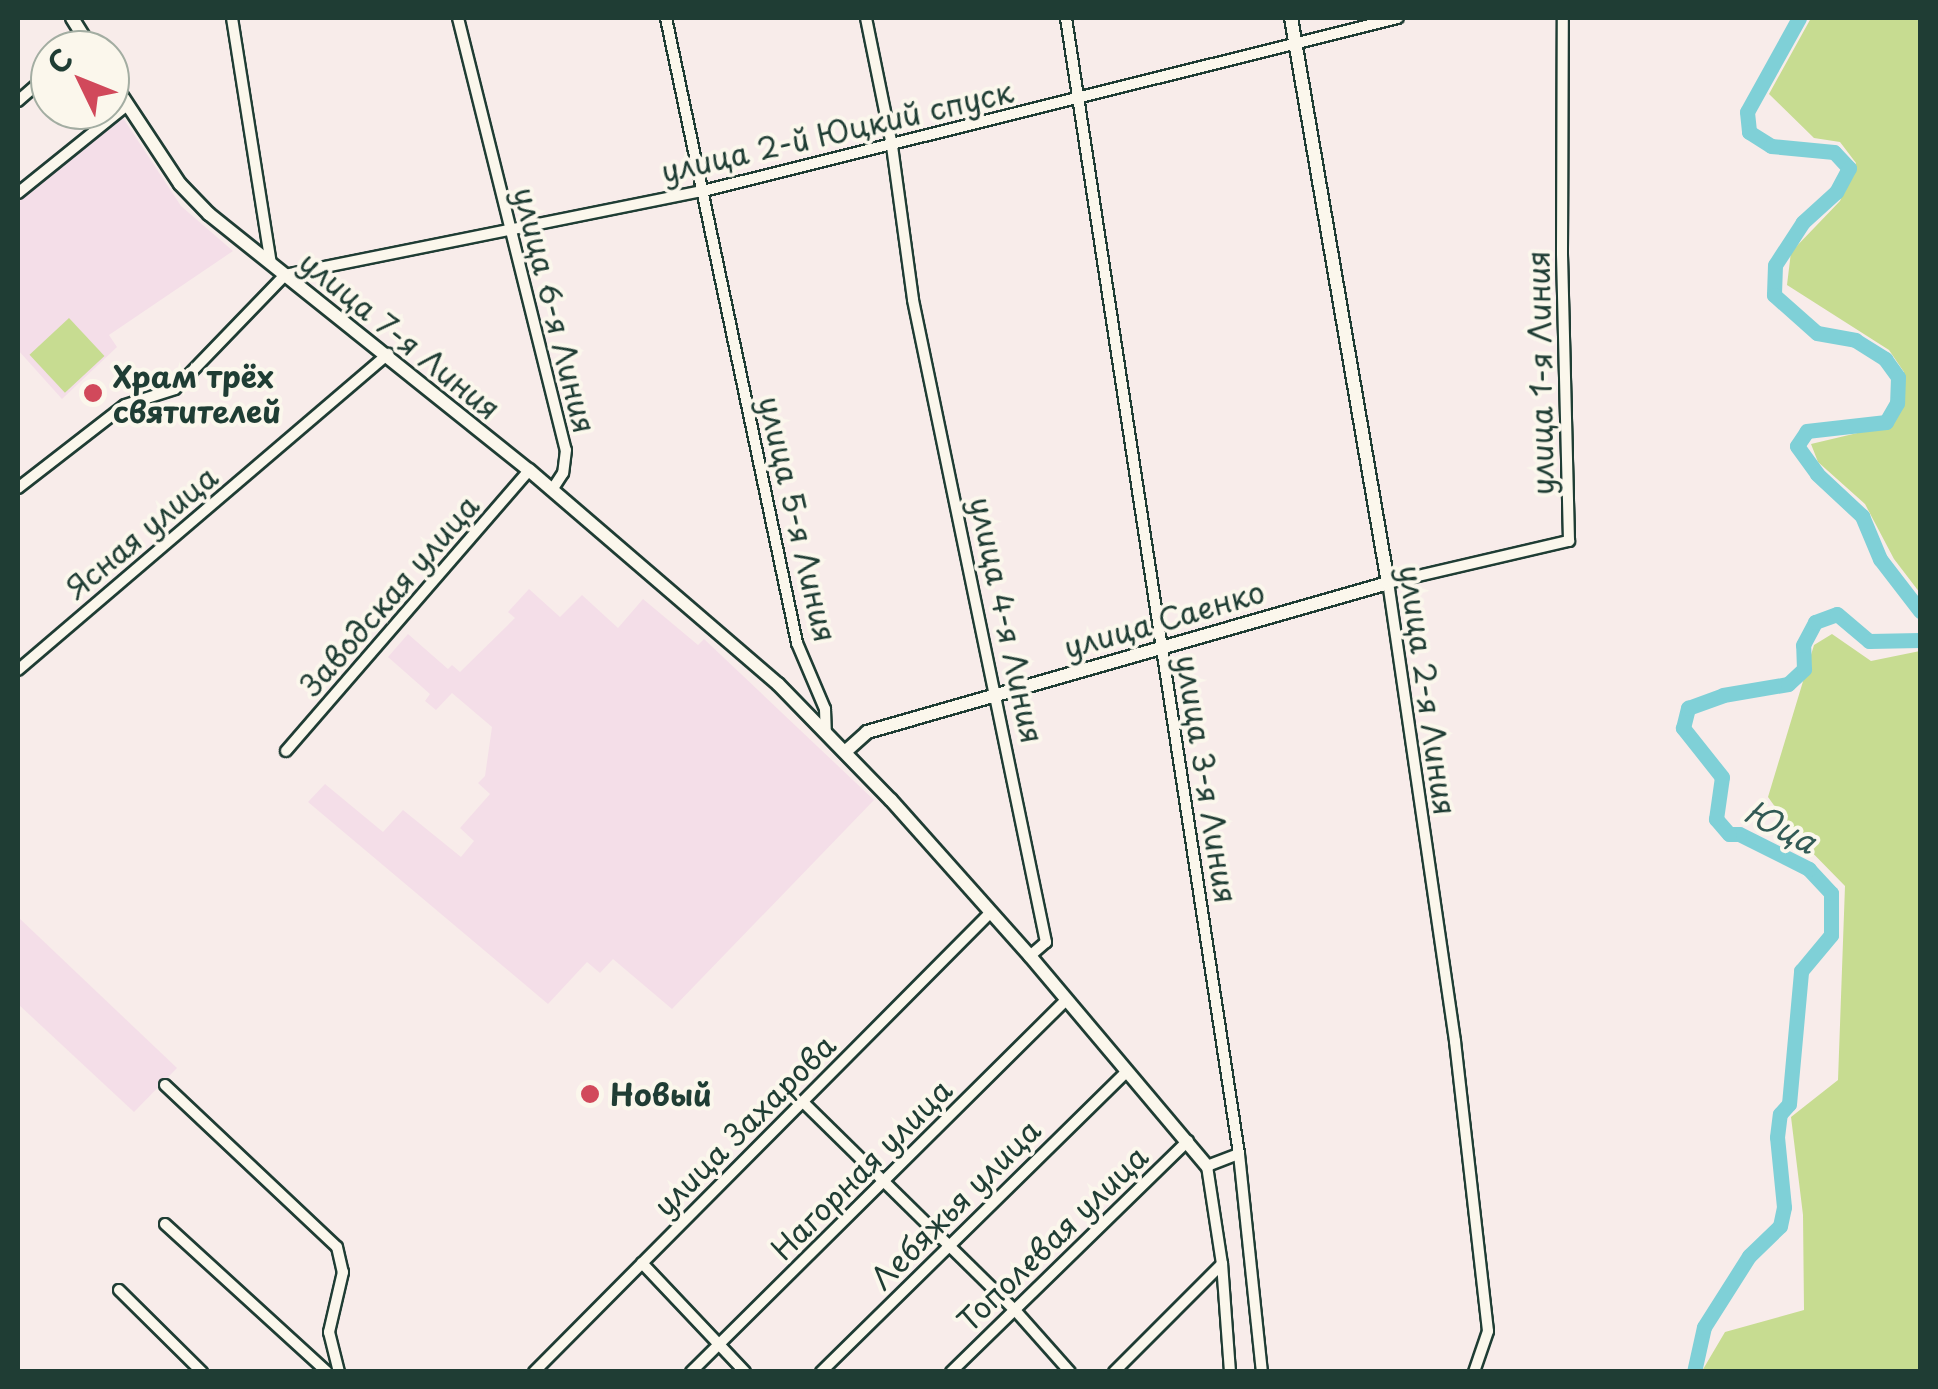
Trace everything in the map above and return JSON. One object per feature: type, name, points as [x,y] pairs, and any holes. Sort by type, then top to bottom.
[{"type":"street","name":"улица 7-я Линия","points":[[232,18],[270,264],[388,354],[552,490]]},
{"type":"street","name":"улица 6-я Линия","points":[[458,18],[566,450],[563,473],[552,490]]},
{"type":"street","name":"улица 5-я Линия","points":[[666,18],[797,642],[825,709],[826,732]]},
{"type":"street","name":"улица 4-я Линия","points":[[866,18],[892,146],[913,300],[1046,942],[1030,956]]},
{"type":"street","name":"улица 3-я Линия","points":[[1066,18],[1240,1154],[1262,1372]]},
{"type":"street","name":"улица 2-я Линия","points":[[1292,18],[1388,583],[1454,1040],[1488,1331],[1474,1372]]},
{"type":"street","name":"улица 2-й Юцкий спуск","points":[[285,275],[703,191],[1398,18]]},
{"type":"street","name":"улица 1-я Линия","points":[[1388,583],[1569,541],[1562,253],[1563,18]]},
{"type":"street","points":[[130,109],[187,192],[270,264]]},
{"type":"street","points":[[18,193],[96,130]]},
{"type":"street","points":[[18,488],[125,404],[175,389],[285,275]]},
{"type":"street","name":"Ясная улица","points":[[18,670],[388,354]]},
{"type":"street","name":"Заводская улица","points":[[286,751],[529,470]]},
{"type":"street","points":[[552,490],[778,684],[826,732],[1030,956],[1124,1072],[1188,1141],[1207,1166],[1222,1264],[1230,1372]]},
{"type":"street","name":"улица Саенко","points":[[845,752],[867,732],[1388,583]]},
{"type":"street","name":"улица Захарова","points":[[534,1372],[990,914]]},
{"type":"street","name":"Нагорная улица","points":[[691,1372],[1065,1001]]},
{"type":"street","name":"Лебяжья улица","points":[[822,1372],[1124,1072]]},
{"type":"street","points":[[165,1084],[338,1247],[342,1272],[329,1332],[338,1372]]},
{"type":"street","points":[[803,1102],[950,1244],[1070,1372]]},
{"type":"street","name":"Тополевая улица","points":[[952,1372],[1188,1141]]},
{"type":"street","points":[[1207,1166],[1240,1154]]},
{"type":"street","points":[[165,1224],[327,1372]]},
{"type":"street","points":[[642,1263],[745,1372]]},
{"type":"street","points":[[1114,1372],[1222,1264]]},
{"type":"street","points":[[119,1290],[202,1372]]},
{"type":"shaded area","points":[[130,129],[181,206],[233,251],[109,335],[117,347],[62,399],[18,350],[18,202],[108,130]]},
{"type":"shaded area","points":[[529,589],[560,617],[582,595],[618,628],[643,599],[698,645],[704,639],[874,800],[672,1009],[613,959],[600,973],[587,962],[548,1004],[308,802],[325,784],[383,832],[403,810],[461,857],[474,841],[460,828],[490,794],[478,783],[485,776],[492,727],[452,693],[436,710],[425,701],[430,694],[388,657],[408,634],[448,669],[452,665],[460,672],[515,618],[508,612]]},
{"type":"shaded area","points":[[18,917],[177,1068],[134,1112],[18,1004]]},
{"type":"green space","points":[[1811,18],[1920,18],[1920,593],[1894,559],[1865,504],[1818,462],[1811,444],[1891,425],[1904,403],[1904,372],[1889,350],[1787,285],[1791,252],[1840,201],[1856,163],[1840,142],[1814,138],[1769,94]]},
{"type":"green space","points":[[69,318],[104,356],[65,393],[30,355]]},
{"type":"green space","points":[[1832,634],[1871,661],[1920,651],[1920,1371],[1702,1371],[1725,1332],[1804,1310],[1803,1215],[1791,1117],[1838,1080],[1845,886],[1796,836],[1768,797],[1814,645]]},
{"type":"waterway","name":"Юца","points":[[1799,18],[1747,112],[1749,132],[1771,146],[1834,152],[1849,168],[1836,192],[1803,222],[1775,265],[1774,295],[1817,333],[1855,340],[1885,359],[1898,377],[1897,403],[1886,422],[1807,431],[1797,446],[1817,474],[1862,516],[1880,559],[1920,611]]},
{"type":"waterway","name":"Юца","points":[[1694,1372],[1704,1327],[1749,1256],[1780,1226],[1784,1207],[1777,1137],[1780,1114],[1789,1104],[1801,971],[1831,935],[1831,893],[1809,869],[1739,834],[1729,834],[1716,819],[1722,777],[1683,728],[1688,708],[1723,695],[1788,684],[1804,669],[1803,645],[1815,622],[1837,614],[1869,641],[1920,640]]},
{"type":"place","name":"Храм трёх святителей","points":[[93,393]]},
{"type":"place","name":"Новый","points":[[590,1094]]}]
